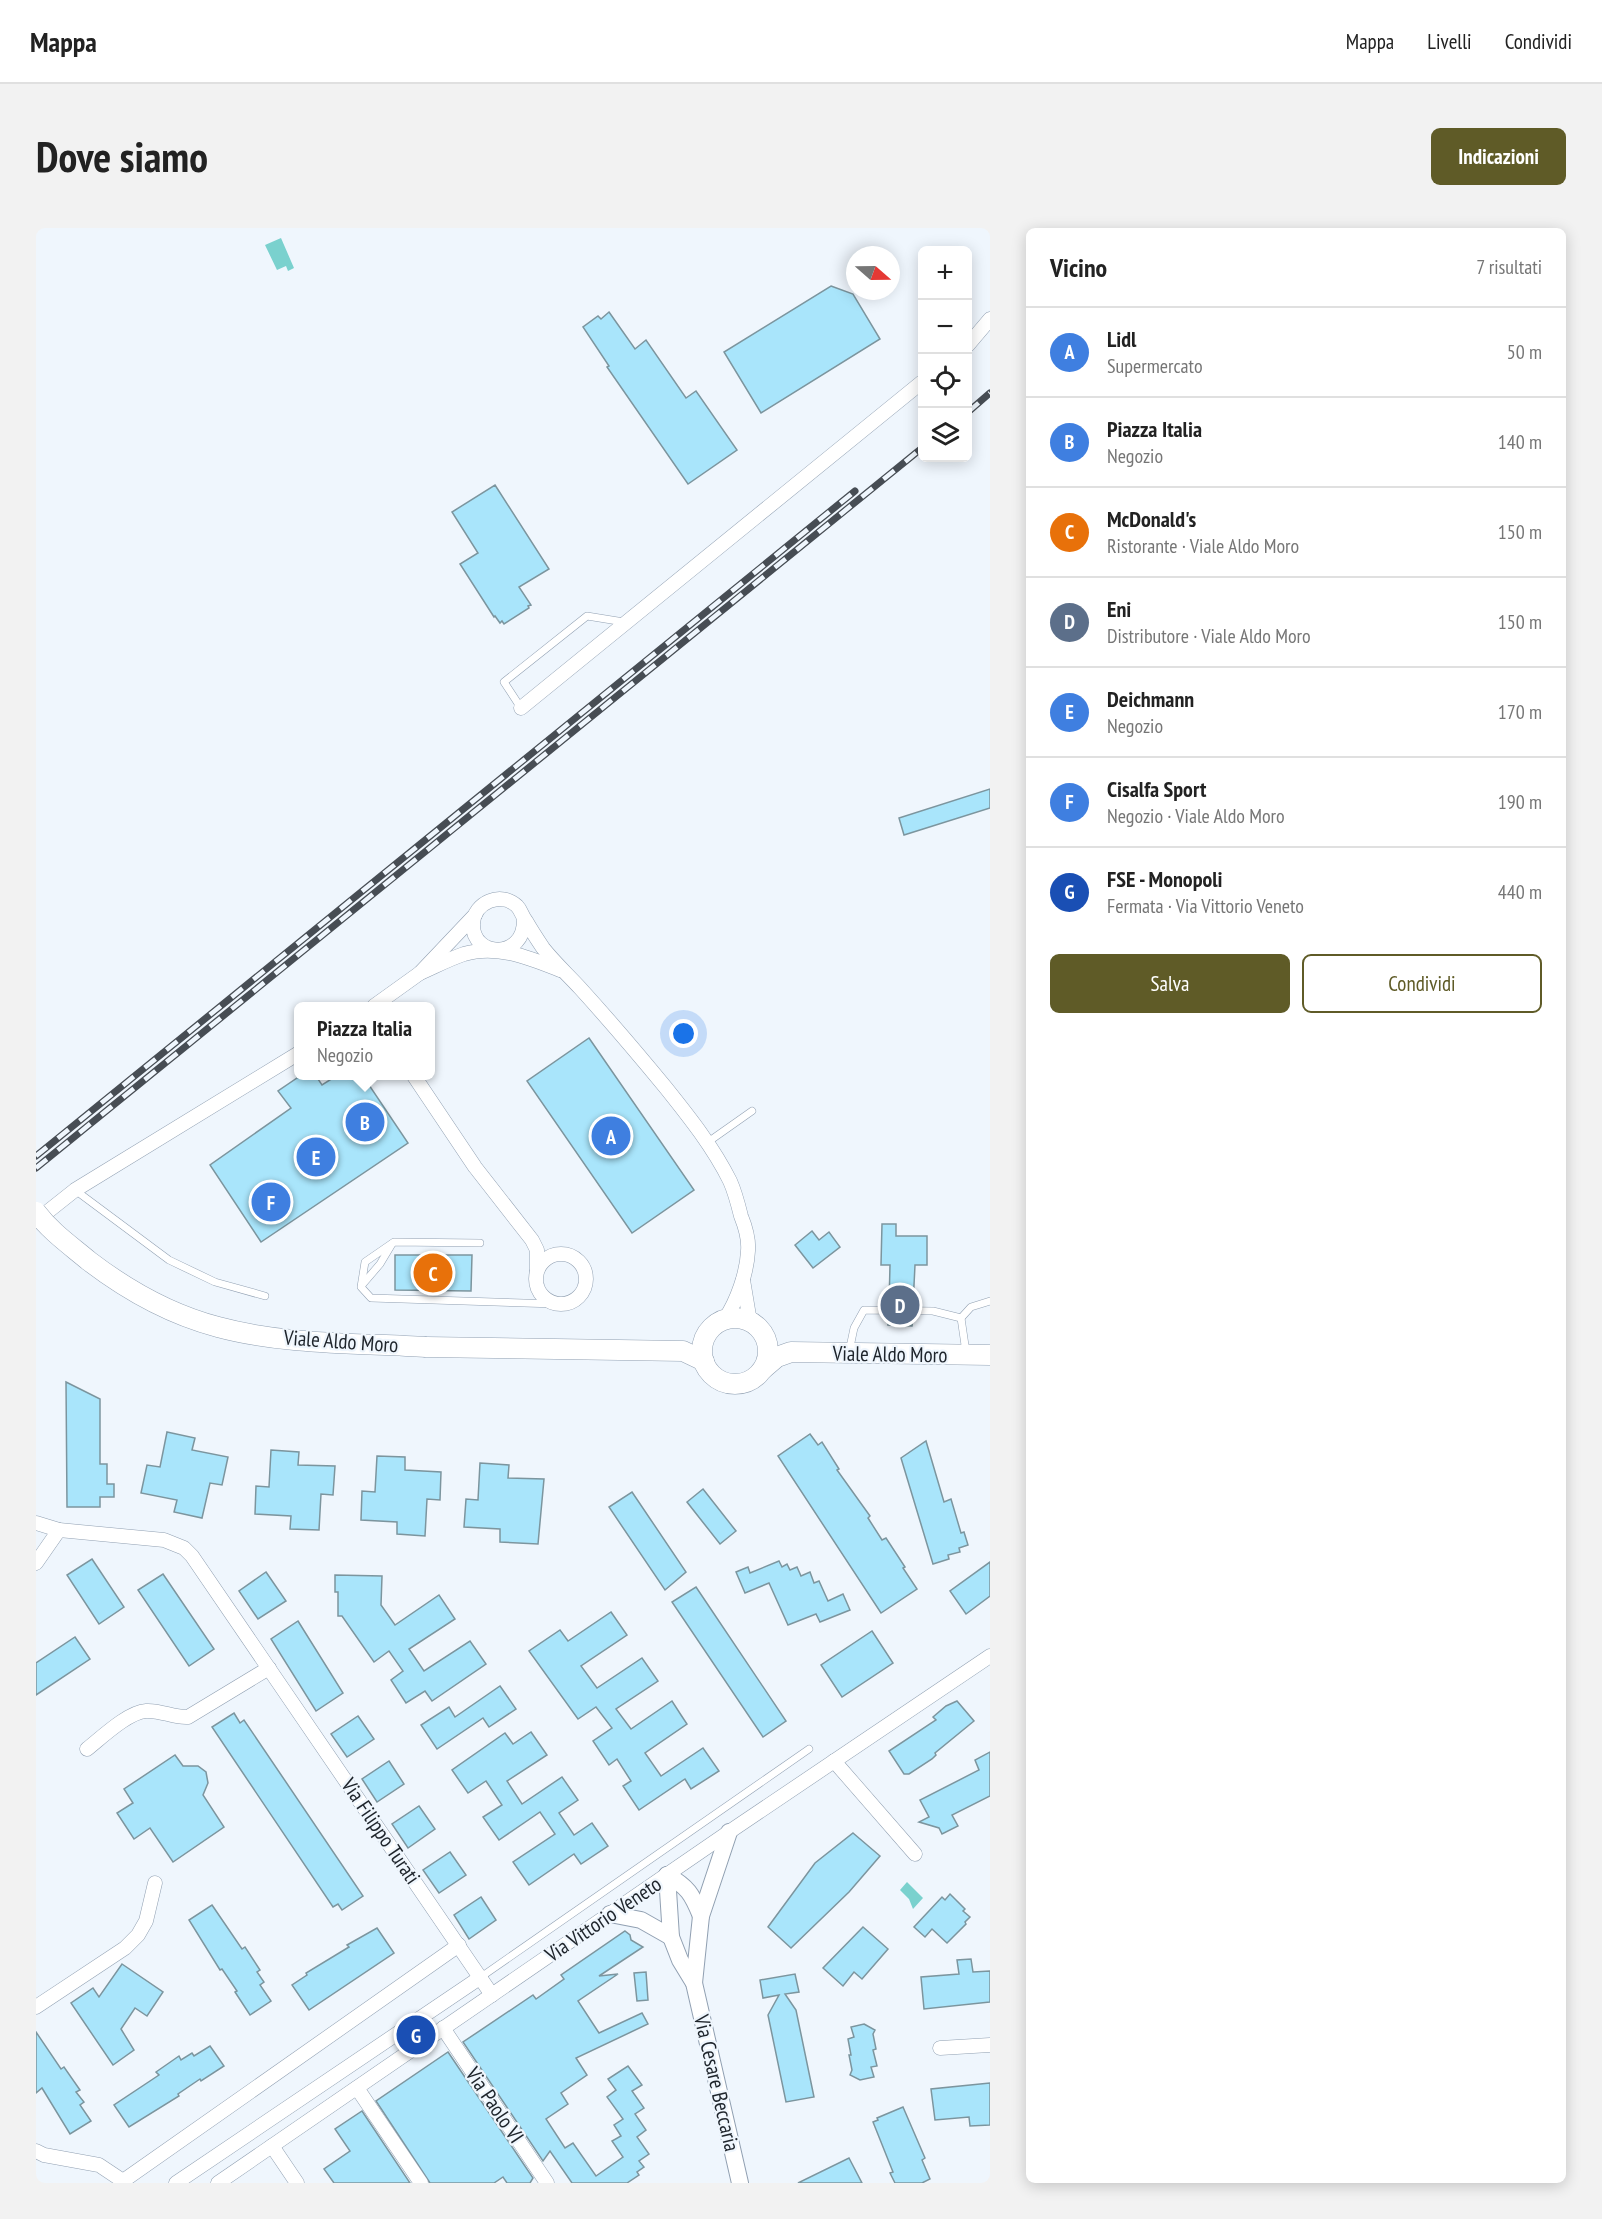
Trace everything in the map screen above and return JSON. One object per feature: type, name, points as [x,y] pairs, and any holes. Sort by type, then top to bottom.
[{"type":"main road","name":"Viale Aldo Moro","points":[[36,1212],[49,1228],[106,1274],[159,1305],[218,1327],[285,1339],[426,1347],[683,1351],[704,1362],[708,1371],[716,1378],[725,1383],[735,1384],[745,1383],[777,1357],[791,1352]]},
{"type":"main road","name":"Viale Aldo Moro","points":[[683,1351],[704,1341],[708,1331],[716,1324],[725,1319],[736,1318],[748,1320],[778,1347],[791,1352],[990,1355]]},
{"type":"main road","points":[[761,1331],[768,1346],[763,1369]]},
{"type":"main road","points":[[704,1341],[702,1351],[704,1362]]},
{"type":"street","points":[[972,340],[990,319]]},
{"type":"street","points":[[521,708],[918,385]]},
{"type":"street","points":[[380,1002],[420,973],[486,902],[501,899],[516,905],[544,950],[628,1041],[708,1142],[731,1183],[745,1227],[749,1250],[743,1278],[725,1319]]},
{"type":"street","points":[[475,915],[473,924],[475,933],[486,946],[494,950],[520,955],[567,974]]},
{"type":"street","points":[[420,973],[465,954],[511,947],[522,935],[524,919]]},
{"type":"street","points":[[36,1221],[75,1190],[294,1056]]},
{"type":"street","points":[[417,1080],[475,1167],[532,1240],[537,1250],[537,1287],[548,1301],[556,1304],[573,1302],[585,1290],[587,1282],[584,1266],[572,1255],[543,1247],[532,1240]]},
{"type":"street","points":[[537,1270],[548,1257],[561,1253]]},
{"type":"street","points":[[743,1278],[749,1316],[761,1331]]},
{"type":"street","name":"Via Filippo Turati","points":[[36,1523],[59,1530],[164,1540],[184,1548],[192,1556],[492,1995]]},
{"type":"street","points":[[36,1563],[59,1530]]},
{"type":"street","name":"Via Vittorio Veneto","points":[[218,2183],[990,1656]]},
{"type":"street","points":[[87,1749],[133,1715],[157,1712],[181,1718],[188,1717],[269,1668]]},
{"type":"street","points":[[834,1761],[915,1854]]},
{"type":"street","name":"Via Cesare Beccaria","points":[[694,1983],[701,1916],[729,1832]]},
{"type":"street","points":[[668,1875],[683,1884],[692,1895],[701,1916]]},
{"type":"street","name":"Via Cesare Beccaria","points":[[668,1875],[671,1937],[680,1960],[694,1983],[740,2183]]},
{"type":"street","points":[[36,2007],[125,1948],[138,1935],[146,1921],[155,1883]]},
{"type":"street","points":[[610,1914],[642,1920],[671,1937]]},
{"type":"street","points":[[36,2151],[44,2155],[99,2165],[123,2182],[459,1945]]},
{"type":"street","points":[[177,2183],[481,1977]]},
{"type":"street","name":"Via Paolo VI","points":[[443,2028],[547,2183]]},
{"type":"street","points":[[940,2048],[990,2045]]},
{"type":"street","points":[[357,2088],[421,2183]]},
{"type":"street","points":[[272,2146],[297,2183]]},
{"type":"lane","points":[[521,708],[504,682],[587,616],[626,622]]},
{"type":"lane","points":[[708,1142],[752,1112]]},
{"type":"lane","points":[[75,1190],[169,1260],[215,1282],[265,1296]]},
{"type":"lane","points":[[480,1243],[394,1242],[364,1262],[361,1287],[371,1298],[556,1304]]},
{"type":"lane","points":[[361,1287],[394,1242]]},
{"type":"lane","points":[[966,1355],[961,1318],[971,1307],[990,1301]]},
{"type":"lane","points":[[849,1353],[854,1328],[864,1310],[933,1311],[961,1318]]},
{"type":"lane","points":[[481,1977],[809,1749]]},
{"type":"water","points":[[281,238],[294,268],[288,271],[286,266],[277,270],[265,245]]},
{"type":"water","points":[[907,1882],[923,1898],[913,1909],[909,1899],[900,1890]]},
{"type":"building","points":[[831,286],[846,291],[846,300],[857,300],[880,339],[761,413],[724,352]]},
{"type":"building","points":[[609,312],[635,349],[646,340],[686,398],[696,391],[737,450],[688,484],[607,367],[609,366],[583,327],[598,316],[601,319]]},
{"type":"building","points":[[495,485],[549,569],[519,587],[531,605],[504,624],[494,617],[460,564],[478,553],[452,512]]},
{"type":"building","points":[[990,789],[990,808],[904,835],[899,818]]},
{"type":"building","points":[[589,1038],[694,1190],[632,1233],[527,1081]]},
{"type":"building","points":[[294,1080],[319,1080],[322,1085],[330,1080],[366,1080],[408,1143],[261,1242],[210,1165],[291,1108],[278,1091]]},
{"type":"building","points":[[882,1224],[896,1224],[896,1236],[927,1236],[927,1265],[915,1265],[913,1305],[889,1305],[890,1265],[881,1265]]},
{"type":"building","points":[[812,1231],[819,1240],[829,1232],[840,1247],[813,1268],[795,1245]]},
{"type":"building","points":[[395,1255],[472,1255],[471,1291],[395,1290]]},
{"type":"building","points":[[888,1316],[913,1316],[912,1326],[888,1325]]},
{"type":"building","points":[[66,1382],[100,1399],[100,1464],[107,1464],[107,1484],[114,1484],[114,1497],[100,1497],[100,1507],[67,1507]]},
{"type":"building","points":[[167,1432],[195,1438],[192,1450],[228,1457],[222,1485],[210,1483],[202,1518],[174,1512],[177,1500],[141,1493],[147,1465],[160,1467]]},
{"type":"building","points":[[810,1434],[818,1445],[822,1442],[839,1469],[837,1470],[870,1516],[868,1518],[882,1540],[886,1538],[917,1589],[881,1613],[778,1456]]},
{"type":"building","points":[[926,1441],[944,1502],[951,1499],[961,1533],[964,1532],[968,1545],[959,1548],[960,1552],[948,1555],[949,1559],[933,1564],[901,1458]]},
{"type":"building","points":[[271,1450],[299,1452],[298,1465],[335,1466],[333,1495],[321,1494],[319,1530],[290,1529],[291,1516],[255,1514],[256,1486],[269,1487]]},
{"type":"building","points":[[377,1456],[405,1457],[405,1470],[441,1472],[440,1500],[427,1499],[425,1536],[397,1534],[397,1522],[361,1520],[362,1491],[375,1492]]},
{"type":"building","points":[[480,1463],[509,1465],[508,1478],[544,1479],[538,1544],[500,1542],[500,1529],[464,1527],[466,1499],[478,1500]]},
{"type":"building","points":[[703,1489],[736,1531],[720,1544],[687,1502]]},
{"type":"building","points":[[632,1492],[686,1572],[665,1590],[609,1507]]},
{"type":"building","points":[[92,1559],[124,1607],[99,1624],[67,1575]]},
{"type":"building","points":[[779,1561],[782,1567],[787,1564],[790,1570],[797,1567],[801,1576],[810,1572],[814,1583],[819,1581],[828,1601],[843,1594],[850,1610],[820,1622],[816,1614],[788,1625],[769,1583],[745,1593],[736,1572],[748,1567],[750,1573]]},
{"type":"building","points":[[990,1562],[990,1596],[966,1614],[950,1591]]},
{"type":"building","points":[[266,1572],[286,1601],[258,1619],[239,1591]]},
{"type":"building","points":[[163,1574],[214,1649],[189,1666],[138,1590]]},
{"type":"building","points":[[335,1575],[382,1576],[381,1605],[395,1625],[439,1595],[455,1619],[409,1649],[424,1671],[470,1641],[486,1664],[432,1701],[425,1691],[406,1703],[391,1680],[403,1671],[389,1651],[374,1662],[342,1616],[338,1616]]},
{"type":"building","points":[[696,1587],[786,1721],[763,1737],[672,1602]]},
{"type":"building","points":[[611,1612],[627,1635],[581,1666],[597,1688],[642,1658],[658,1681],[616,1709],[631,1729],[672,1701],[687,1724],[645,1753],[661,1776],[703,1748],[719,1771],[691,1789],[685,1779],[639,1810],[623,1786],[631,1781],[617,1759],[609,1765],[593,1741],[612,1728],[596,1707],[578,1719],[529,1651],[560,1630],[568,1641]]},
{"type":"building","points":[[298,1621],[343,1693],[316,1711],[271,1639]]},
{"type":"building","points":[[872,1631],[893,1663],[842,1697],[821,1665]]},
{"type":"building","points":[[75,1637],[90,1659],[36,1695],[36,1663]]},
{"type":"building","points":[[500,1686],[516,1709],[489,1727],[483,1718],[437,1749],[421,1725],[449,1707],[455,1717]]},
{"type":"building","points":[[957,1701],[974,1721],[935,1753],[932,1759],[909,1774],[904,1774],[889,1751],[936,1720],[933,1717],[946,1706]]},
{"type":"building","points":[[234,1713],[240,1723],[244,1720],[363,1896],[342,1910],[338,1904],[333,1907],[212,1727]]},
{"type":"building","points":[[358,1716],[374,1739],[347,1757],[331,1734]]},
{"type":"building","points":[[531,1732],[547,1755],[507,1781],[522,1804],[562,1777],[578,1800],[559,1813],[574,1835],[592,1823],[608,1846],[581,1864],[574,1854],[529,1885],[513,1862],[555,1834],[540,1812],[499,1840],[483,1817],[502,1805],[486,1781],[468,1793],[452,1770],[505,1733],[513,1744]]},
{"type":"building","points":[[990,1752],[990,1796],[952,1815],[958,1826],[942,1834],[939,1828],[919,1822],[929,1817],[920,1800],[979,1770],[975,1760]]},
{"type":"building","points":[[175,1755],[183,1766],[198,1766],[206,1772],[208,1783],[203,1795],[224,1827],[173,1862],[150,1828],[134,1839],[117,1813],[133,1803],[124,1789]]},
{"type":"building","points":[[389,1761],[404,1784],[377,1802],[362,1779]]},
{"type":"building","points":[[419,1806],[435,1829],[408,1848],[392,1824]]},
{"type":"building","points":[[853,1833],[880,1856],[849,1892],[791,1948],[768,1927],[815,1863]]},
{"type":"building","points":[[450,1852],[466,1875],[439,1893],[423,1870]]},
{"type":"building","points":[[950,1894],[970,1917],[965,1922],[966,1924],[947,1943],[932,1929],[925,1937],[914,1927],[942,1897],[945,1900]]},
{"type":"building","points":[[481,1897],[496,1920],[469,1939],[454,1915]]},
{"type":"building","points":[[212,1905],[242,1949],[245,1947],[260,1970],[257,1972],[264,1982],[260,1985],[271,2001],[250,2015],[235,1992],[237,1991],[222,1969],[220,1970],[189,1920]]},
{"type":"building","points":[[863,1927],[888,1949],[862,1979],[854,1972],[843,1986],[823,1968]]},
{"type":"building","points":[[377,1928],[394,1953],[309,2010],[292,1985],[307,1975],[306,1973],[349,1947],[347,1945]]},
{"type":"building","points":[[625,1931],[630,1935],[631,1940],[643,1947],[599,1976],[618,1974],[578,2001],[599,2033],[642,2013],[648,2024],[576,2058],[587,2075],[561,2093],[568,2104],[546,2119],[565,2148],[573,2143],[596,2176],[623,2157],[612,2141],[621,2136],[614,2125],[623,2119],[607,2097],[616,2090],[608,2079],[628,2066],[642,2085],[632,2091],[644,2108],[635,2114],[646,2130],[637,2137],[649,2154],[639,2161],[644,2167],[637,2172],[639,2175],[627,2183],[572,2183],[550,2151],[543,2161],[463,2042],[533,1995],[536,1999],[564,1979],[561,1975]]},
{"type":"building","points":[[971,1959],[973,1972],[990,1971],[990,2002],[924,2009],[921,1977],[959,1974],[957,1960]]},
{"type":"building","points":[[122,1964],[163,1992],[147,2016],[135,2008],[121,2029],[134,2050],[113,2065],[71,2003],[93,1988],[99,1997]]},
{"type":"building","points":[[646,1972],[648,2000],[637,2001],[634,1973]]},
{"type":"building","points":[[795,1974],[799,1992],[785,1994],[796,2010],[814,2097],[786,2102],[768,2015],[779,1995],[763,1998],[760,1980]]},
{"type":"building","points":[[864,2024],[875,2030],[873,2034],[876,2049],[873,2050],[877,2066],[871,2067],[874,2077],[860,2080],[850,2075],[852,2070],[848,2039],[854,2037],[851,2027]]},
{"type":"building","points":[[36,2032],[61,2069],[64,2067],[80,2090],[76,2092],[84,2102],[80,2105],[91,2121],[70,2134],[42,2088],[36,2093]]},
{"type":"building","points":[[210,2046],[224,2066],[201,2081],[200,2079],[178,2094],[179,2096],[129,2127],[114,2105],[159,2075],[156,2072],[179,2056],[181,2060],[192,2053],[194,2056]]},
{"type":"building","points":[[448,2052],[533,2178],[530,2183],[507,2183],[503,2177],[494,2183],[430,2183],[376,2101]]},
{"type":"building","points":[[990,2083],[990,2125],[970,2126],[969,2117],[935,2120],[931,2089]]},
{"type":"building","points":[[903,2107],[925,2158],[922,2160],[930,2179],[922,2183],[895,2183],[890,2173],[893,2172],[873,2122]]},
{"type":"building","points":[[362,2111],[410,2183],[334,2183],[324,2169],[350,2151],[335,2129]]},
{"type":"building","points":[[849,2158],[862,2183],[798,2183]]},
{"type":"railway","points":[[972,409],[990,393]]},
{"type":"railway","points":[[36,1168],[918,451]]},
{"type":"railway","points":[[36,1156],[855,491]]},
{"type":"place","name":"Piazza Italia","points":[[365,1122]]},
{"type":"place","name":"Lidl","points":[[611,1136]]},
{"type":"place","name":"Deichmann","points":[[316,1157]]},
{"type":"place","name":"Cisalfa Sport","points":[[271,1202]]},
{"type":"place","name":"McDonald's","points":[[433,1273]]},
{"type":"place","name":"Eni","points":[[900,1305]]},
{"type":"place","name":"FSE - Monopoli","points":[[416,2035]]}]
